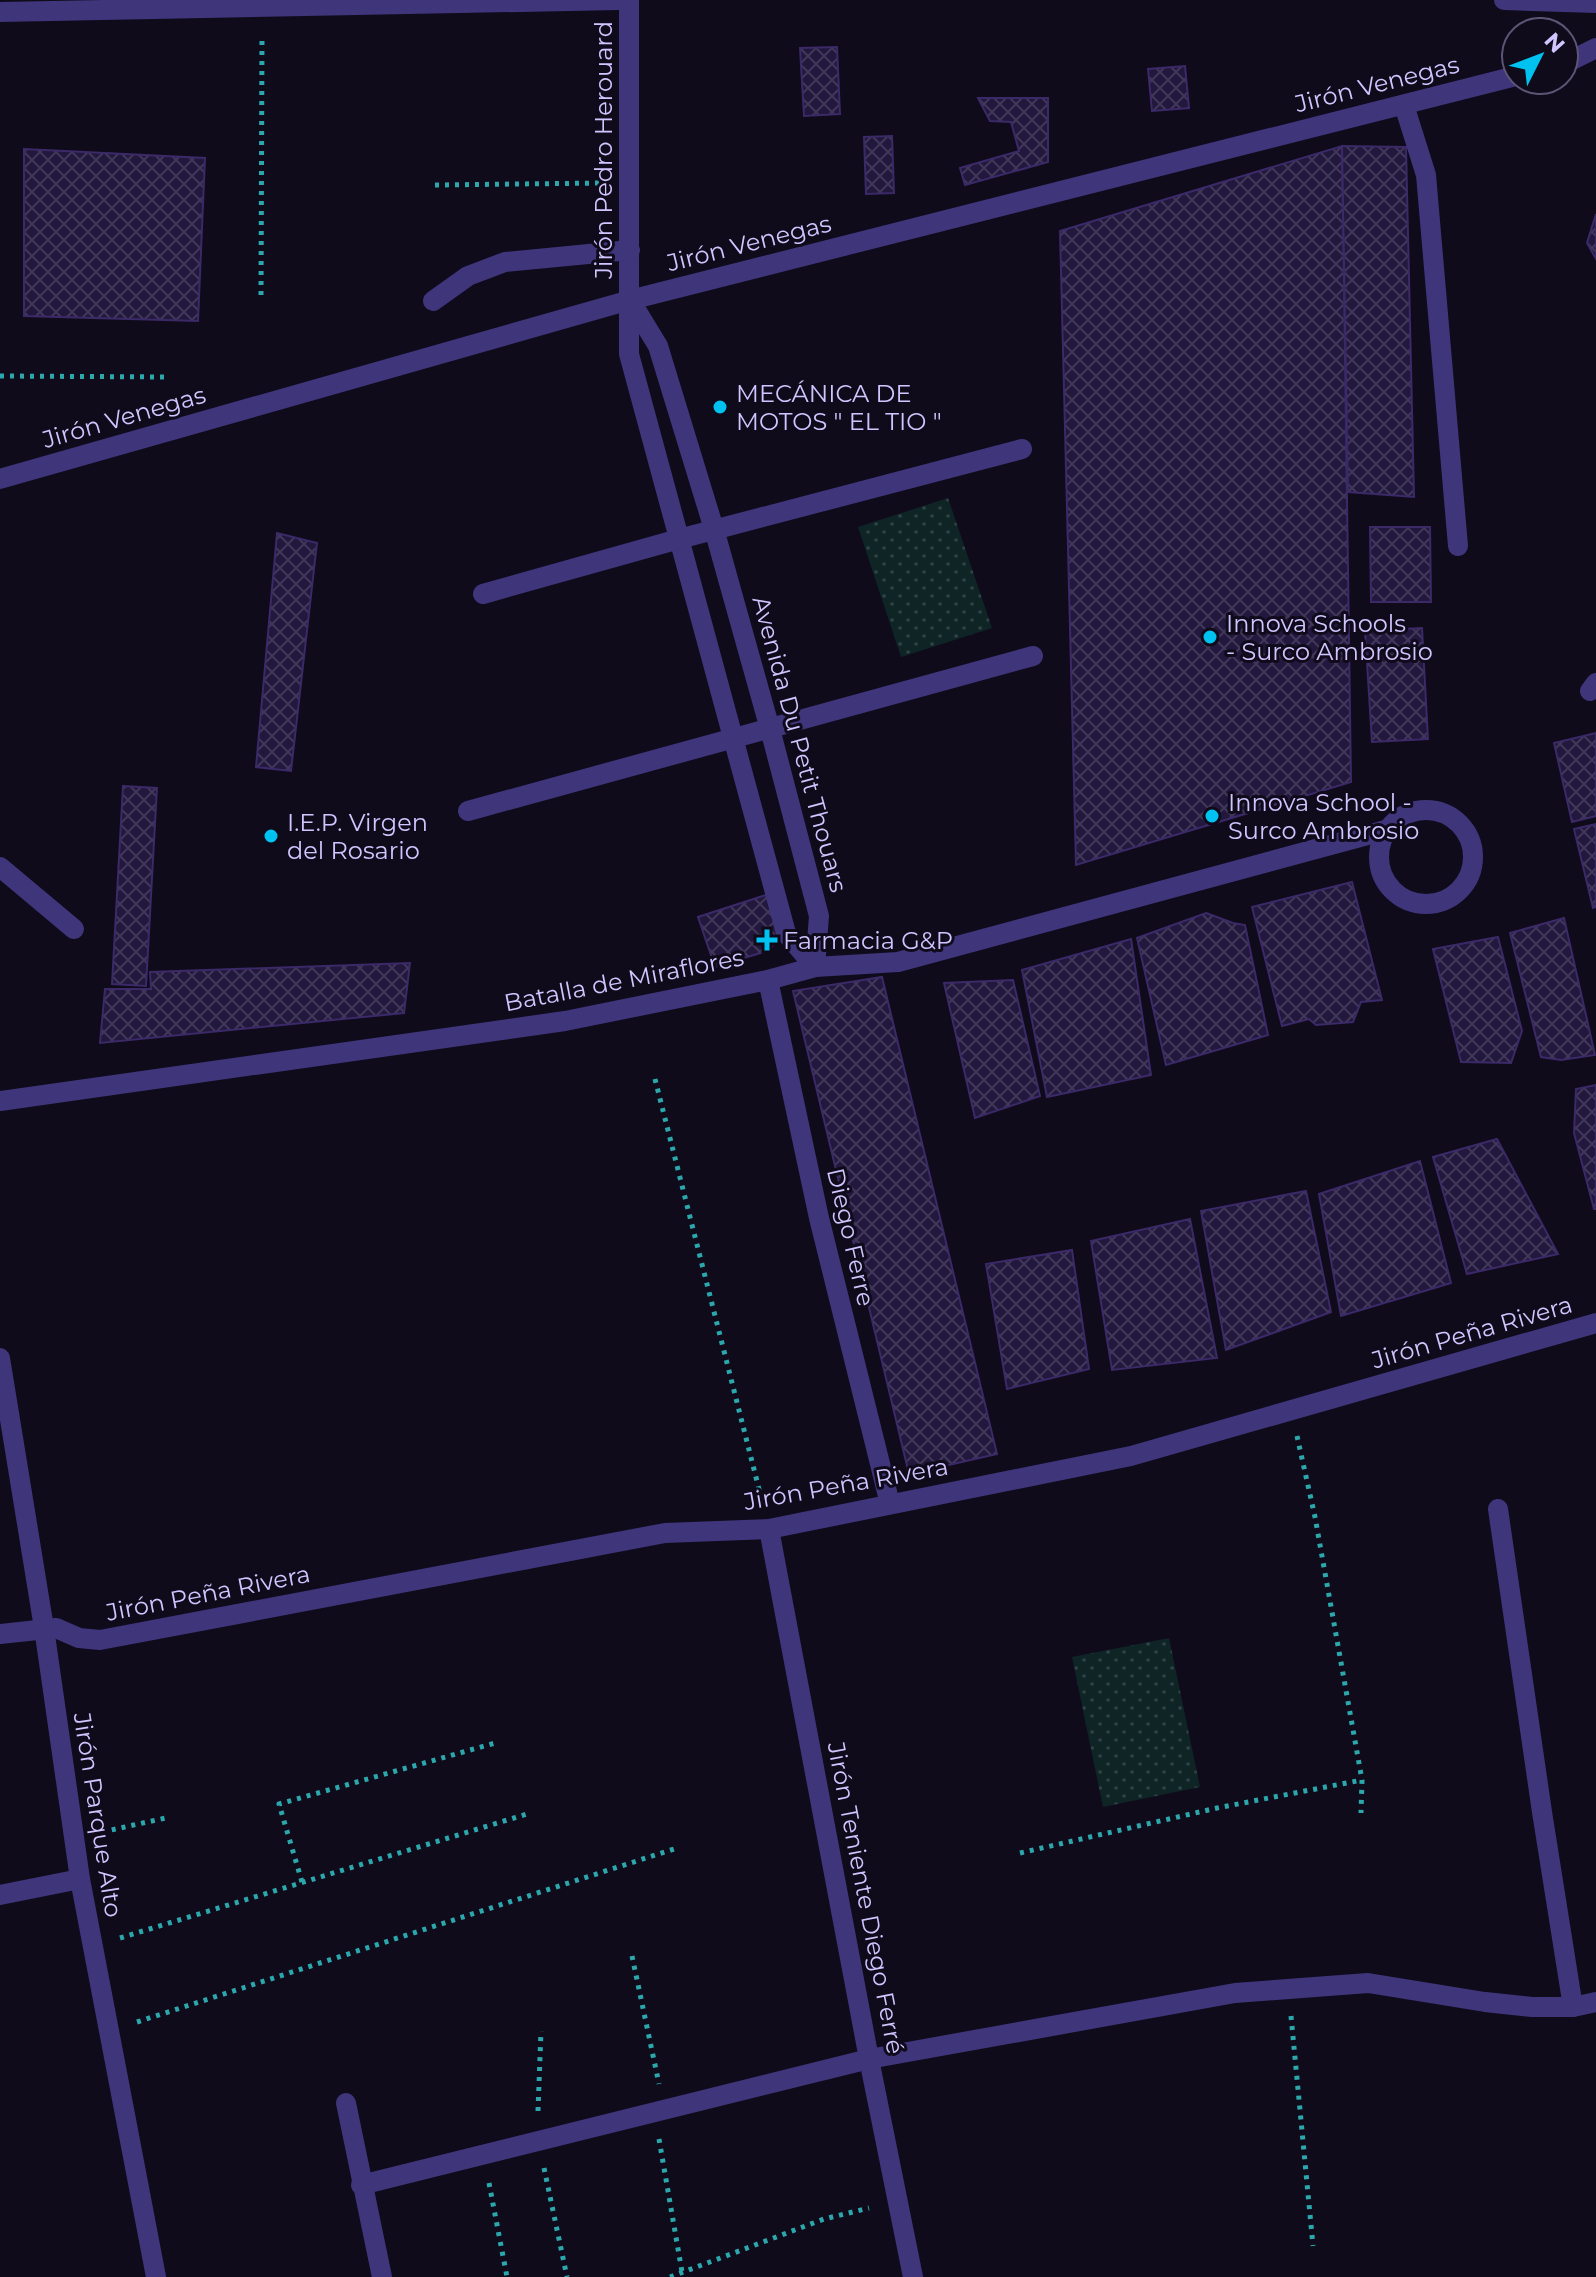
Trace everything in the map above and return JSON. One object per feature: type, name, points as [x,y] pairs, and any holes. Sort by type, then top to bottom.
[{"type":"street","points":[[0,12],[618,0]]},
{"type":"street","name":"Jirón Pedro Herouard","points":[[629,0],[630,300]]},
{"type":"street","points":[[1504,0],[1586,2]]},
{"type":"street","name":"Jirón Venegas","points":[[0,479],[630,300],[1500,80]]},
{"type":"street","points":[[1404,105],[1426,175],[1458,546]]},
{"type":"street","points":[[433,301],[468,276],[505,262],[630,250]]},
{"type":"street","points":[[630,300],[629,354],[786,933],[815,967]]},
{"type":"street","name":"Avenida Du Petit Thouars","points":[[630,300],[658,346],[770,729],[819,916],[815,967]]},
{"type":"street","points":[[483,594],[714,529],[1022,449]]},
{"type":"street","points":[[468,811],[1033,656]]},
{"type":"street","name":"Batalla de Miraflores","points":[[0,1101],[550,1023],[768,980],[815,967],[898,962],[1386,830],[1409,811],[1424,808],[1452,817],[1471,840],[1474,856],[1465,885],[1452,897],[1438,903],[1421,904],[1405,900],[1392,890],[1383,877],[1378,861],[1379,845],[1386,830]]},
{"type":"street","points":[[0,867],[74,929]]},
{"type":"street","name":"Diego Ferre","points":[[768,980],[819,1218],[890,1504]]},
{"type":"street","name":"Jirón Peña Rivera","points":[[0,1634],[44,1628],[65,1631],[79,1638],[100,1640],[665,1533],[769,1529],[1131,1456],[1596,1323]]},
{"type":"street","name":"Jirón Parque Alto","points":[[0,1358],[44,1628],[80,1879],[156,2277]]},
{"type":"street","points":[[1498,1509],[1573,2007]]},
{"type":"street","name":"Jirón Teniente Diego Ferré","points":[[769,1529],[913,2277]]},
{"type":"street","points":[[0,1895],[80,1879]]},
{"type":"street","points":[[361,2185],[869,2059],[1235,1993],[1368,1983],[1532,2007],[1573,2007],[1596,2002]]},
{"type":"street","points":[[346,2103],[382,2277]]},
{"type":"path","points":[[261,295],[262,7]]},
{"type":"path","points":[[435,185],[630,183]]},
{"type":"path","points":[[0,376],[168,377]]},
{"type":"path","points":[[655,1079],[769,1529]]},
{"type":"path","points":[[1292,1412],[1315,1517],[1362,1780],[1361,1813]]},
{"type":"path","points":[[302,1882],[279,1804],[495,1743]]},
{"type":"path","points":[[1020,1853],[1217,1808],[1362,1780]]},
{"type":"path","points":[[93,1946],[527,1814]]},
{"type":"path","points":[[74,1838],[170,1817]]},
{"type":"path","points":[[109,2031],[677,1848]]},
{"type":"path","points":[[632,1956],[659,2111],[682,2272]]},
{"type":"path","points":[[1289,1989],[1313,2246]]},
{"type":"path","points":[[484,2155],[507,2277]]},
{"type":"path","points":[[670,2277],[824,2219],[898,2201]]},
{"type":"green space","points":[[948,498],[992,628],[901,657],[858,527]]},
{"type":"green space","points":[[1169,1638],[1200,1787],[1103,1807],[1072,1657]]},
{"type":"building","points":[[837,47],[840,114],[804,116],[800,48]]},
{"type":"building","points":[[1185,66],[1189,108],[1152,111],[1148,69]]},
{"type":"building","points":[[978,98],[1048,98],[1048,162],[965,185],[960,168],[1019,151],[1011,122],[990,121]]},
{"type":"building","points":[[892,136],[894,193],[866,194],[864,137]]},
{"type":"building","name":"Innova Schools - Surco Ambrosio","points":[[1342,146],[1351,782],[1076,865],[1060,231]]},
{"type":"building","points":[[1342,146],[1406,147],[1414,497],[1348,492]]},
{"type":"building","points":[[24,149],[205,158],[198,321],[24,316]]},
{"type":"building","points":[[1596,214],[1596,259],[1587,243]]},
{"type":"building","points":[[1370,527],[1430,527],[1431,602],[1371,602]]},
{"type":"building","points":[[277,533],[317,543],[291,771],[256,767]]},
{"type":"building","points":[[1422,628],[1428,739],[1372,742],[1365,631]]},
{"type":"building","points":[[1596,733],[1596,816],[1572,822],[1554,743]]},
{"type":"building","points":[[123,786],[157,788],[146,986],[112,984]]},
{"type":"building","points":[[1596,824],[1596,907],[1593,908],[1574,829]]},
{"type":"building","points":[[1352,882],[1382,1000],[1361,1002],[1353,1022],[1316,1025],[1309,1019],[1282,1026],[1252,907]]},
{"type":"building","points":[[766,895],[779,935],[770,950],[715,967],[698,917]]},
{"type":"building","points":[[1206,913],[1245,925],[1268,1035],[1166,1065],[1137,938]]},
{"type":"building","points":[[1564,918],[1595,1055],[1561,1060],[1541,1057],[1510,933]]},
{"type":"building","points":[[1498,937],[1522,1031],[1511,1063],[1461,1062],[1433,949]]},
{"type":"building","points":[[1131,939],[1151,1075],[1047,1097],[1022,970]]},
{"type":"building","points":[[410,963],[404,1013],[100,1043],[105,989],[151,989],[150,972]]},
{"type":"building","points":[[882,977],[997,1454],[909,1474],[793,991]]},
{"type":"building","points":[[1013,980],[1040,1096],[975,1118],[944,983]]},
{"type":"building","points":[[1596,1085],[1594,1209],[1574,1133],[1576,1089]]},
{"type":"building","points":[[1497,1139],[1558,1254],[1467,1274],[1433,1157]]},
{"type":"building","points":[[1420,1161],[1451,1283],[1341,1316],[1319,1194]]},
{"type":"building","points":[[1306,1191],[1331,1312],[1226,1350],[1201,1211]]},
{"type":"building","points":[[1190,1219],[1217,1358],[1112,1370],[1091,1241]]},
{"type":"building","points":[[1072,1250],[1089,1369],[1007,1389],[986,1264]]},
{"type":"place","name":"MECÁNICA DE MOTOS \" EL TIO \"","points":[[720,407]]},
{"type":"place","name":"Innova Schools - Surco Ambrosio","points":[[1210,637]]},
{"type":"place","name":"Innova School - Surco Ambrosio","points":[[1212,816]]},
{"type":"place","name":"I.E.P. Virgen del Rosario","points":[[271,836]]},
{"type":"place","name":"Farmacia G&P","points":[[767,940]]}]
